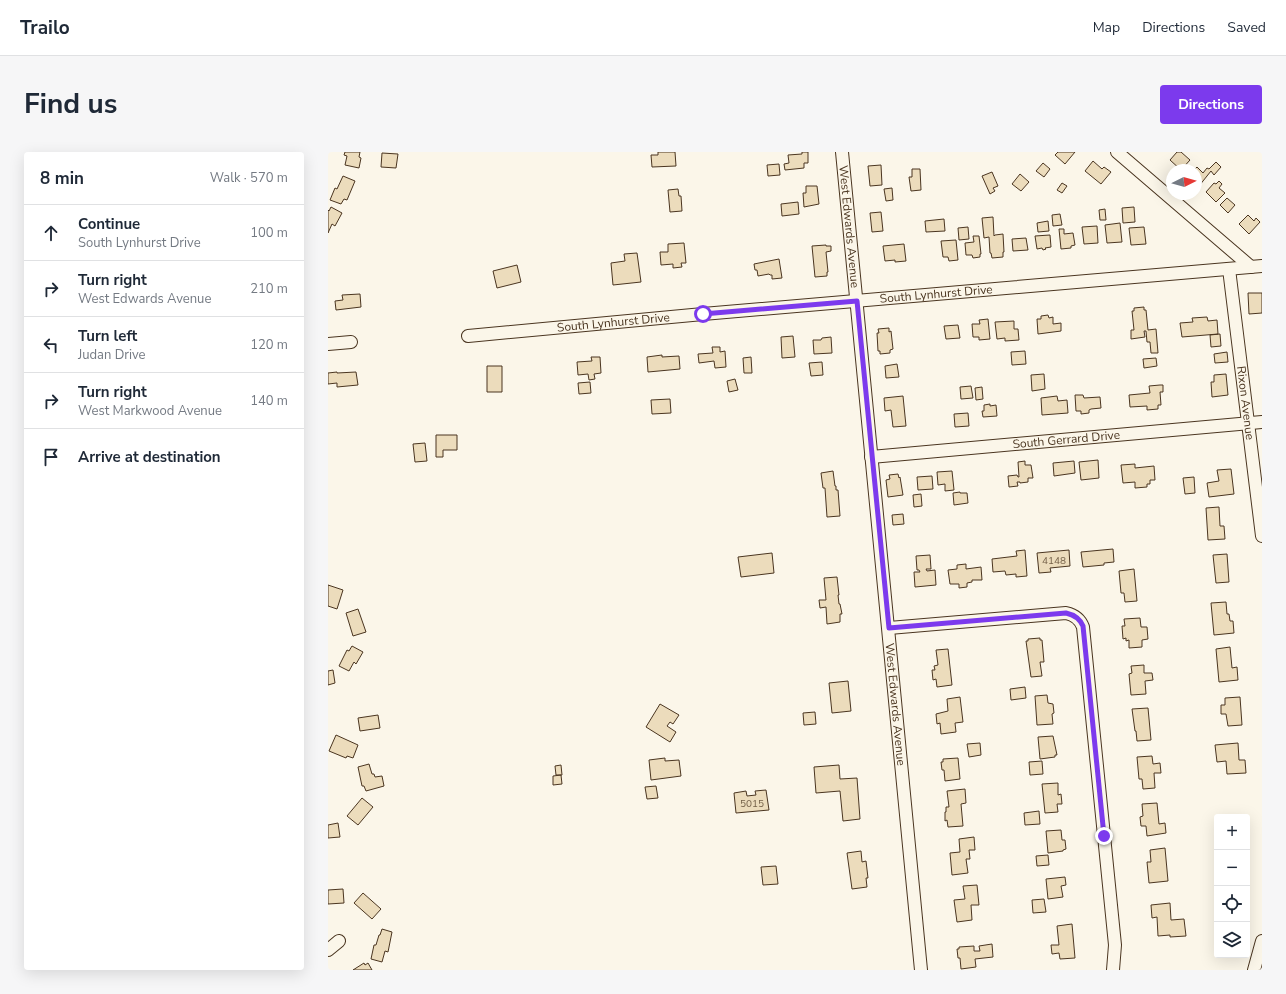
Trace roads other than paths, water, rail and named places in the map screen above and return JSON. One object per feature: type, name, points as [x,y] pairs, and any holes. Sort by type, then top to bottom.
[{"type":"street","name":"West Edwards Avenue","points":[[842,152],[921,970]]},
{"type":"street","points":[[1118,152],[1257,267]]},
{"type":"street","name":"South Lynhurst Drive","points":[[468,336],[1257,267]]},
{"type":"street","name":"Rixon Avenue","points":[[1229,269],[1262,536]]},
{"type":"street","points":[[328,344],[351,342]]},
{"type":"street","name":"South Gerrard Drive","points":[[871,457],[1262,422]]},
{"type":"street","points":[[889,628],[1066,613],[1079,619],[1083,626],[1115,945],[1113,970]]},
{"type":"street","points":[[328,950],[339,941]]},
{"type":"street","points":[[1254,970],[1262,941]]}]
